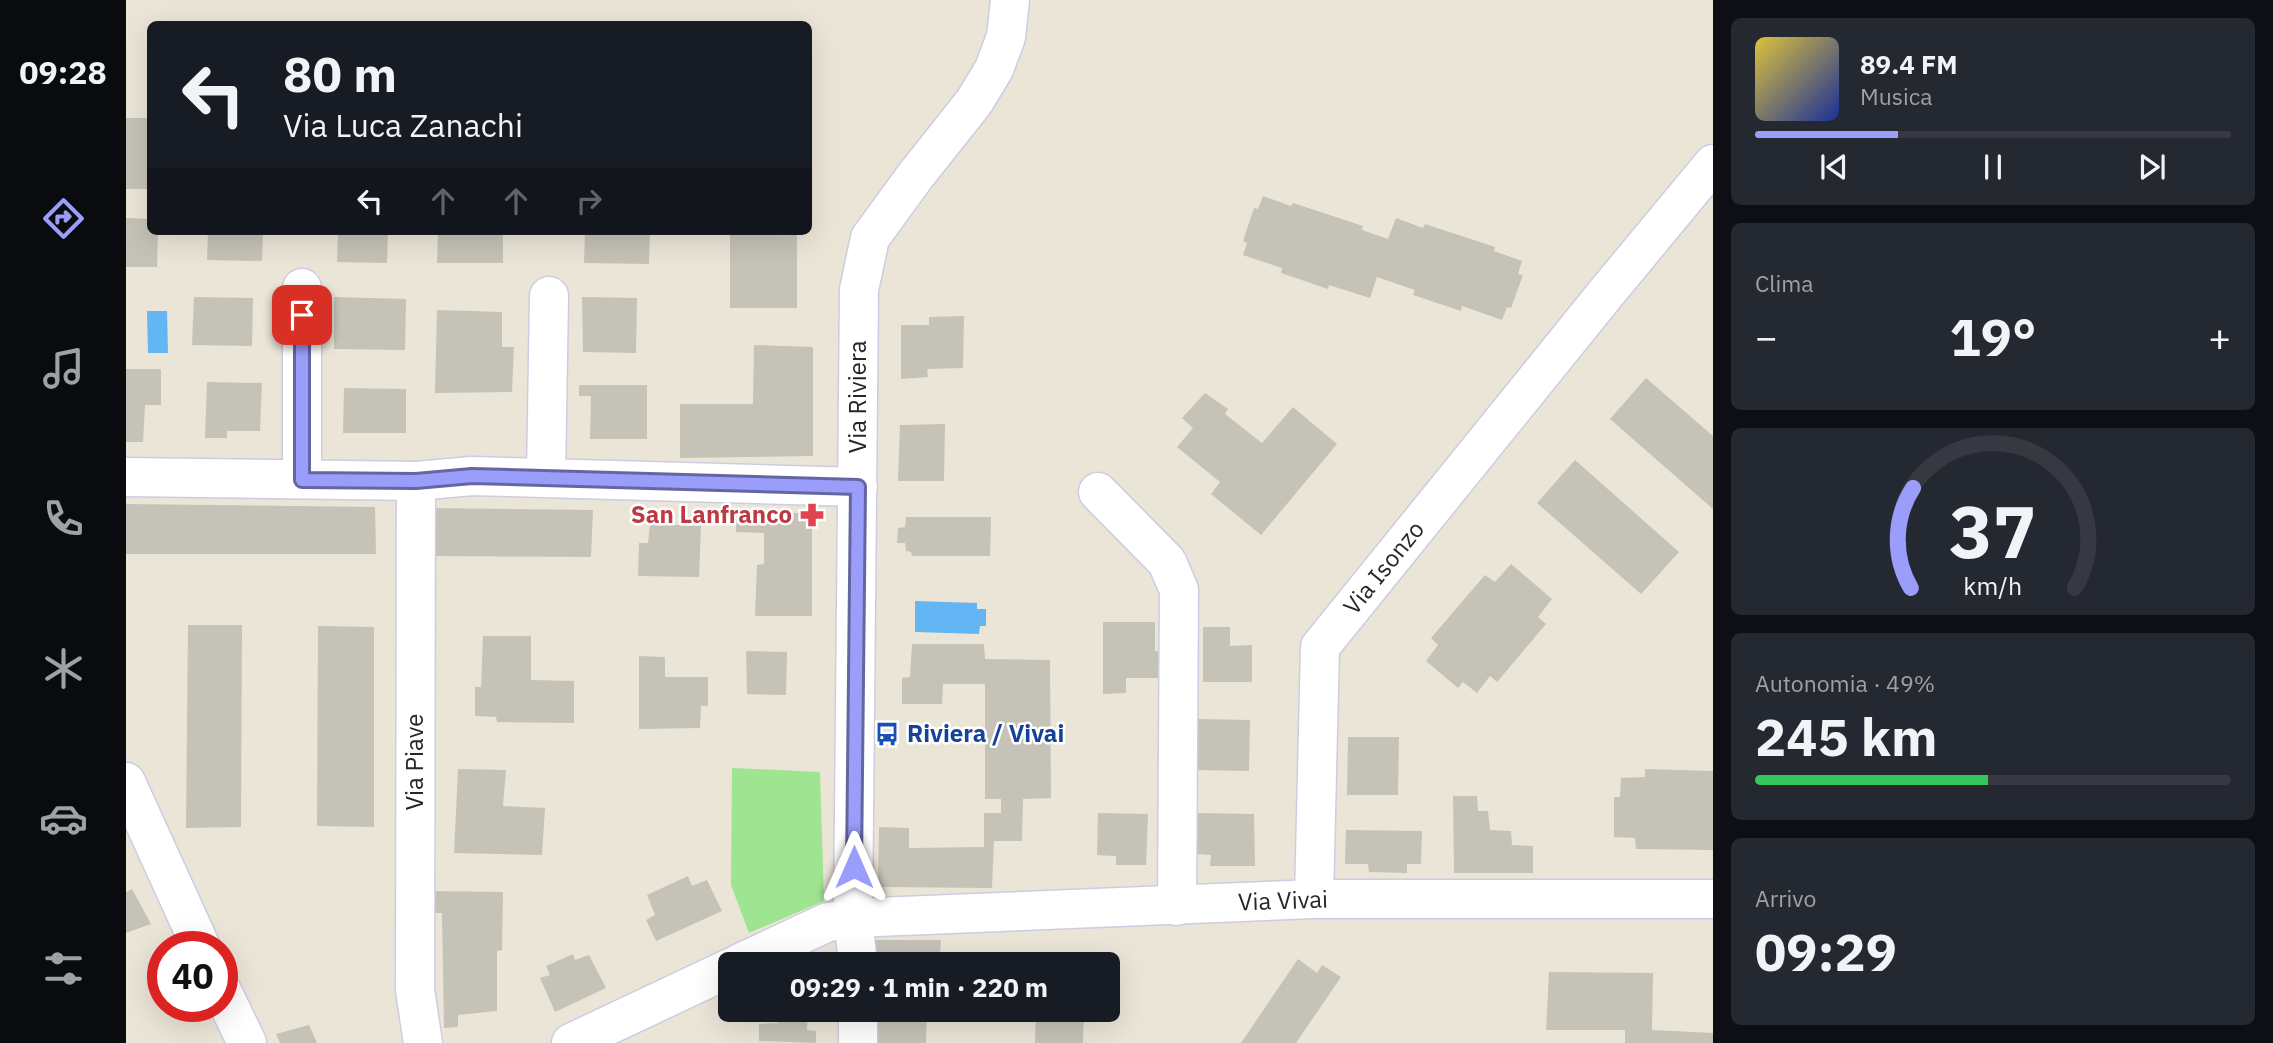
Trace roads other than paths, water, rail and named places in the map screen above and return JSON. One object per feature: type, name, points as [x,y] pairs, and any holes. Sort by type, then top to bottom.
[{"type":"street","name":"Via Riviera","points":[[857,952],[853,918],[859,290],[870,239],[974,102],[994,69],[1006,37],[1010,0]]},
{"type":"street","name":"Via Isonzo","points":[[1314,899],[1320,648],[1713,164]]},
{"type":"street","points":[[302,288],[302,480]]},
{"type":"street","points":[[546,478],[549,296]]},
{"type":"street","points":[[126,477],[416,481],[472,476],[858,487]]},
{"type":"street","name":"Via Piave","points":[[416,481],[415,990],[423,1043]]},
{"type":"street","points":[[1098,492],[1167,562],[1178,590],[1177,906]]},
{"type":"street","points":[[126,782],[194,931]]},
{"type":"street","name":"Via Vivai","points":[[764,952],[828,922],[853,918],[1314,899],[1713,899]]},
{"type":"street","points":[[571,1043],[718,974]]},
{"type":"street","points":[[237,1022],[247,1043]]},
{"type":"street","points":[[858,1022],[858,1043]]},
{"type":"water","points":[[147,311],[167,311],[168,353],[148,353]]},
{"type":"water","points":[[915,601],[977,603],[977,609],[986,609],[986,626],[980,626],[979,634],[915,632]]},
{"type":"place","name":"San Lanfranco","points":[[812,515]]},
{"type":"place","name":"Riviera / Vivai","points":[[887,734]]}]
